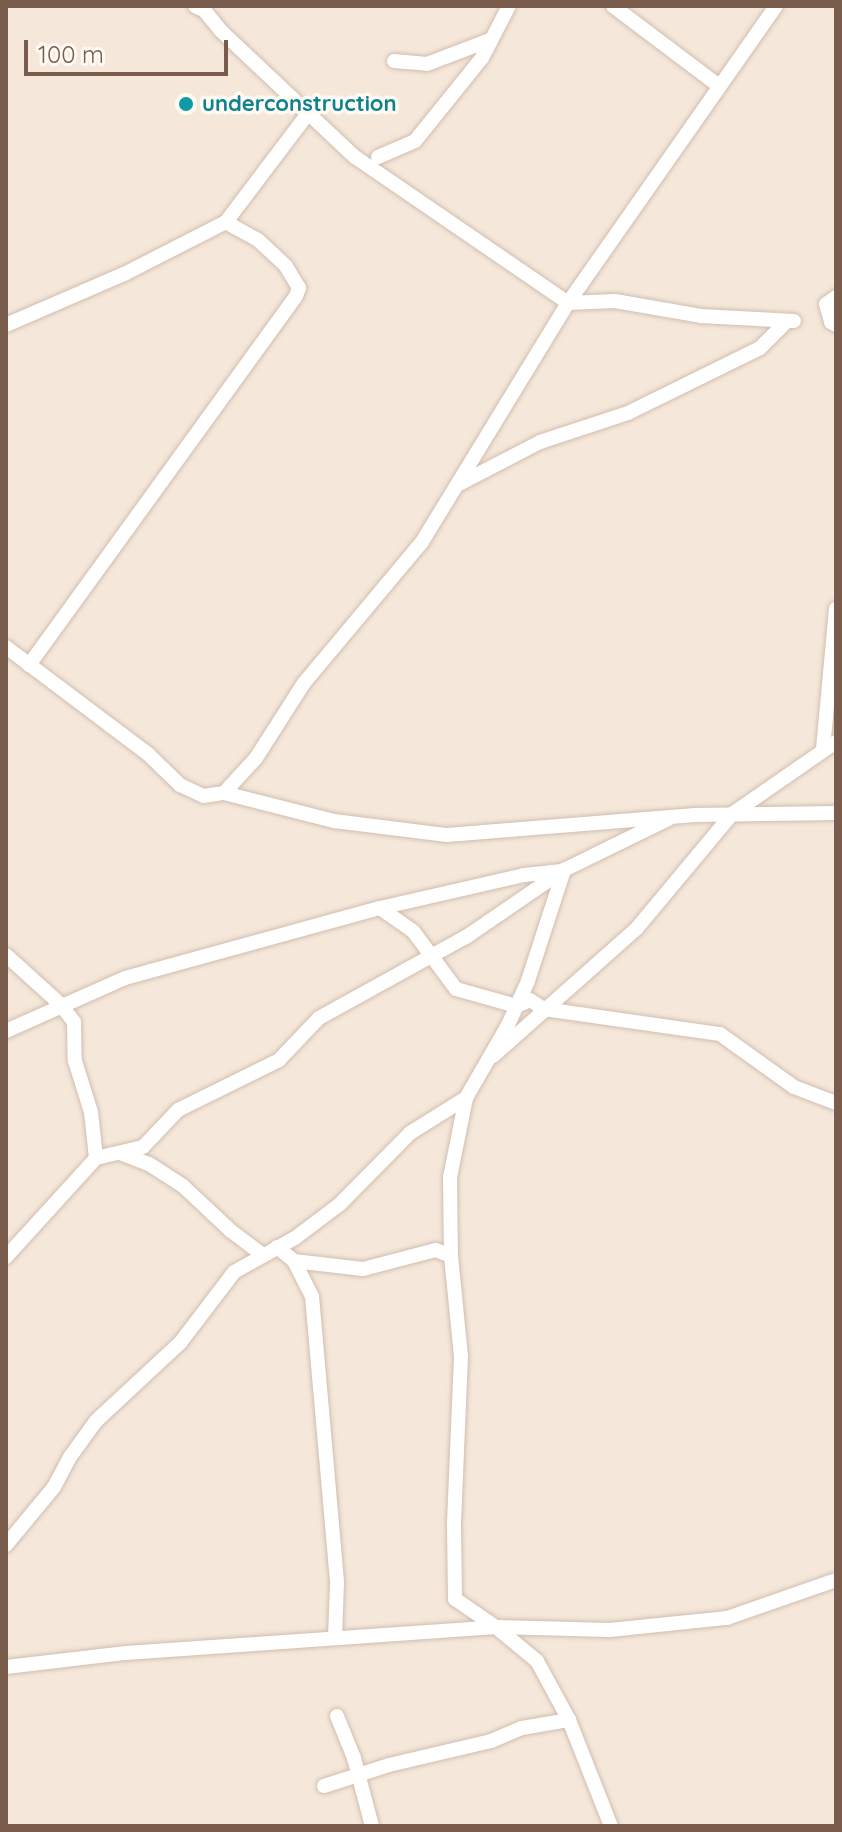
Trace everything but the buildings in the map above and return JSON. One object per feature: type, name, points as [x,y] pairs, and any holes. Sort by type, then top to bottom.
[{"type":"street","points":[[378,157],[415,141],[482,58],[509,6]]},
{"type":"street","points":[[613,6],[718,85]]},
{"type":"street","points":[[224,793],[256,758],[304,683],[422,542],[568,303],[776,6]]},
{"type":"street","points":[[201,7],[220,30],[307,115],[355,157],[568,303],[615,301],[701,316],[789,322],[760,348],[641,407],[540,442],[458,484]]},
{"type":"street","points":[[394,61],[427,64],[491,40]]},
{"type":"street","points":[[6,325],[124,274],[226,222],[307,115]]},
{"type":"street","points":[[29,665],[296,296],[296,280],[286,266],[258,240],[226,222]]},
{"type":"street","points":[[836,297],[826,304],[831,322],[836,325]]},
{"type":"street","points":[[484,1062],[637,928],[732,814],[830,745],[836,609]]},
{"type":"street","points":[[6,647],[148,754],[180,785],[204,796],[224,793],[334,821],[447,835],[732,814],[836,813]]},
{"type":"street","points":[[6,1257],[96,1158],[143,1147],[178,1110],[279,1060],[319,1018],[431,956],[564,870],[668,819]]},
{"type":"street","points":[[6,1031],[60,1004],[125,978],[380,908],[524,875],[564,870]]},
{"type":"street","points":[[564,870],[517,1006],[466,1098],[450,1177],[451,1256],[461,1356],[454,1526],[455,1599],[537,1661],[569,1720],[611,1826]]},
{"type":"street","points":[[380,908],[413,931],[456,989],[517,1006],[530,1000],[544,1009],[720,1034],[794,1087],[836,1103]]},
{"type":"street","points":[[6,955],[60,1004],[74,1022],[75,1061],[91,1112],[96,1158]]},
{"type":"street","points":[[9,1538],[54,1487],[70,1457],[96,1421],[180,1343],[234,1272],[261,1254],[295,1238],[340,1204],[410,1133],[466,1098]]},
{"type":"street","points":[[119,1153],[149,1164],[183,1186],[261,1254]]},
{"type":"street","points":[[277,1247],[294,1261],[312,1296],[337,1583],[335,1637]]},
{"type":"street","points":[[294,1261],[363,1269],[436,1250],[451,1256]]},
{"type":"street","points":[[6,1667],[126,1653],[335,1637],[496,1627],[610,1630],[727,1618],[836,1580]]},
{"type":"street","points":[[337,1716],[359,1775],[372,1826]]},
{"type":"street","points":[[324,1786],[491,1741],[522,1728],[569,1720]]},
{"type":"shaded area","points":[[6,6],[836,6],[836,1826],[6,1826]]},
{"type":"place","name":"underconstruction","points":[[186,104]]}]
